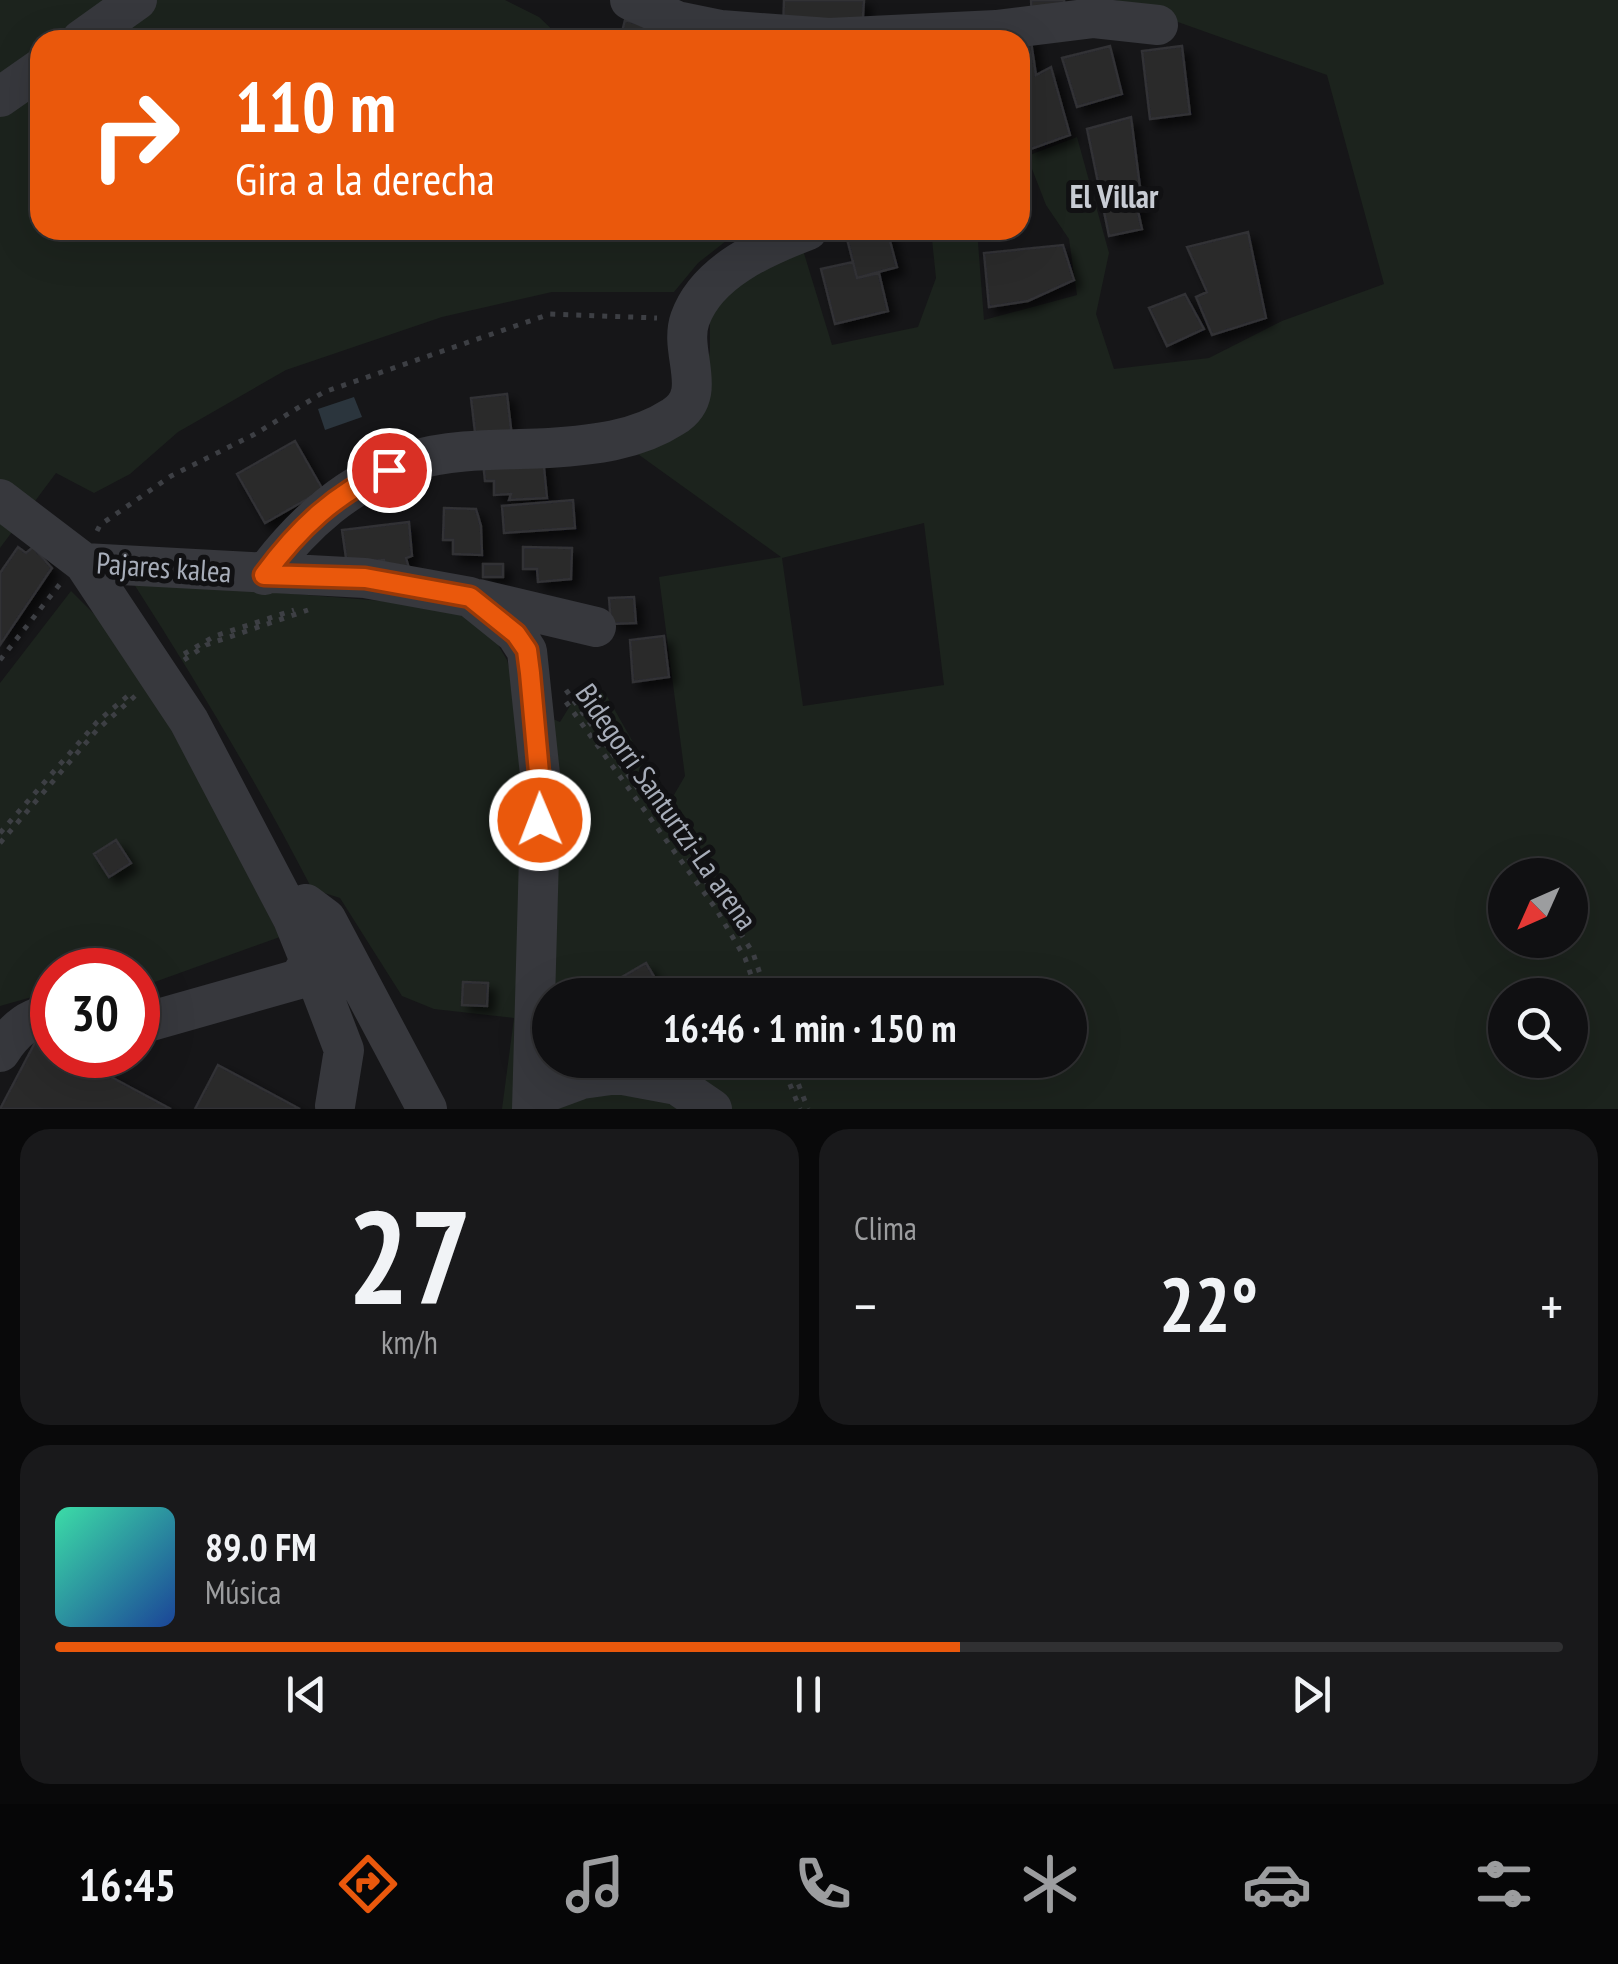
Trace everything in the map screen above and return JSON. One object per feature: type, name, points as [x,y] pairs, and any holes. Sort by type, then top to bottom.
[{"type":"street","points":[[95,30],[137,0]]},
{"type":"street","points":[[630,0],[677,20],[721,30]]},
{"type":"street","points":[[996,30],[1094,18],[1158,25]]},
{"type":"street","points":[[0,97],[30,76]]},
{"type":"street","points":[[264,575],[317,513],[364,481],[414,460],[595,445],[641,433],[676,416],[690,402],[694,390],[686,337],[690,318],[710,286],[758,250],[783,240]]},
{"type":"street","name":"Pajares kalea","points":[[0,499],[84,564],[365,578],[470,597],[516,634],[527,650],[540,784],[533,1103]]},
{"type":"street","points":[[84,564],[189,721],[293,919],[344,1050],[335,1106]]},
{"type":"street","points":[[470,597],[596,627]]},
{"type":"street","points":[[293,919],[306,904],[326,919],[427,1109]]},
{"type":"street","points":[[160,1017],[299,978],[310,961]]},
{"type":"street","points":[[0,1052],[30,1022]]},
{"type":"street","points":[[533,1103],[582,1079],[618,1074],[677,1085],[712,1109]]},
{"type":"path","points":[[0,660],[56,588],[84,564],[100,524],[171,476],[255,434],[324,392],[550,314],[690,318]]},
{"type":"path","points":[[0,833],[98,722],[159,674],[216,636],[282,612],[310,609]]},
{"type":"path","points":[[0,843],[97,730],[159,674]]},
{"type":"path","name":"Bidegorri Santurtzi-La arena","points":[[752,978],[745,958],[716,909],[562,690],[722,904],[752,952],[761,978]]},
{"type":"path","points":[[789,1078],[804,1109]]},
{"type":"path","points":[[795,1078],[804,1109]]},
{"type":"shaded area","points":[[0,0],[505,0],[539,17],[553,30],[30,30],[30,240],[726,240],[698,263],[674,292],[552,292],[442,317],[286,370],[178,432],[130,474],[94,493],[56,473],[0,548]]},
{"type":"shaded area","points":[[1116,0],[1618,0],[1618,1109],[502,1109],[514,1018],[434,1009],[402,996],[340,898],[312,889],[226,733],[132,581],[446,606],[491,633],[507,660],[519,705],[560,722],[581,688],[604,691],[634,744],[664,812],[685,776],[659,577],[781,557],[635,452],[697,412],[710,351],[710,314],[737,285],[803,250],[832,345],[918,327],[936,278],[932,240],[978,240],[984,320],[1077,295],[1069,239],[1046,205],[1030,155],[1077,137],[1109,253],[1096,314],[1114,369],[1209,358],[1282,321],[1384,284],[1327,75]],"holes":[[[924,523],[944,685],[803,706],[782,558]]]},
{"type":"shaded area","points":[[354,397],[362,417],[325,430],[318,409]]},
{"type":"shaded area","points":[[71,591],[113,633],[182,747],[280,937],[160,980],[160,948],[30,948],[30,998],[0,1006],[0,683]]},
{"type":"building","points":[[784,0],[864,0],[862,30],[783,30]]},
{"type":"building","points":[[1031,0],[1064,0],[1066,14],[1032,18]]},
{"type":"building","points":[[625,20],[660,29],[660,30],[622,30]]},
{"type":"building","points":[[1030,35],[1036,75],[1051,67],[1070,135],[1031,149]]},
{"type":"building","points":[[1110,46],[1122,94],[1077,107],[1062,58]]},
{"type":"building","points":[[1182,46],[1190,114],[1150,119],[1142,51]]},
{"type":"building","points":[[1131,117],[1142,229],[1109,236],[1087,129]]},
{"type":"building","points":[[1248,232],[1266,318],[1212,335],[1196,297],[1207,292],[1187,247]]},
{"type":"building","points":[[847,240],[890,240],[897,267],[857,278]]},
{"type":"building","points":[[1063,245],[1074,280],[1028,301],[989,307],[984,253]]},
{"type":"building","points":[[853,262],[857,278],[879,273],[888,311],[835,324],[821,269]]},
{"type":"building","points":[[1185,294],[1204,329],[1167,346],[1149,308]]},
{"type":"building","points":[[507,394],[512,437],[476,441],[471,398]]},
{"type":"building","points":[[295,441],[323,490],[265,523],[237,474]]},
{"type":"building","points":[[543,457],[547,498],[509,500],[511,494],[494,495],[494,481],[485,481],[483,461]]},
{"type":"building","points":[[573,500],[575,528],[504,533],[502,506]]},
{"type":"building","points":[[444,508],[476,509],[482,555],[453,554],[453,540],[443,540]]},
{"type":"building","points":[[409,522],[412,556],[406,558],[411,575],[387,575],[384,560],[347,565],[342,530]]},
{"type":"building","points":[[18,547],[26,553],[33,547],[52,568],[0,645],[0,573]]},
{"type":"building","points":[[523,547],[572,548],[571,579],[538,582],[537,569],[523,569]]},
{"type":"building","points":[[483,564],[503,564],[503,577],[483,577]]},
{"type":"building","points":[[634,597],[636,623],[611,624],[609,598]]},
{"type":"building","points":[[664,636],[669,677],[633,682],[630,640]]},
{"type":"building","points":[[116,840],[131,863],[109,877],[94,854]]},
{"type":"building","points":[[646,963],[655,978],[620,978]]},
{"type":"building","points":[[463,982],[488,983],[487,1006],[462,1005]]},
{"type":"building","points":[[30,1052],[30,1078],[113,1078],[171,1109],[0,1109]]},
{"type":"building","points":[[218,1065],[300,1109],[195,1109]]},
{"type":"district","name":"El Villar","points":[[1114,197]]},
{"type":"route","points":[[389,470],[364,481],[317,513],[264,575],[365,578],[470,597],[516,634],[527,650],[530,673],[540,820]]}]
